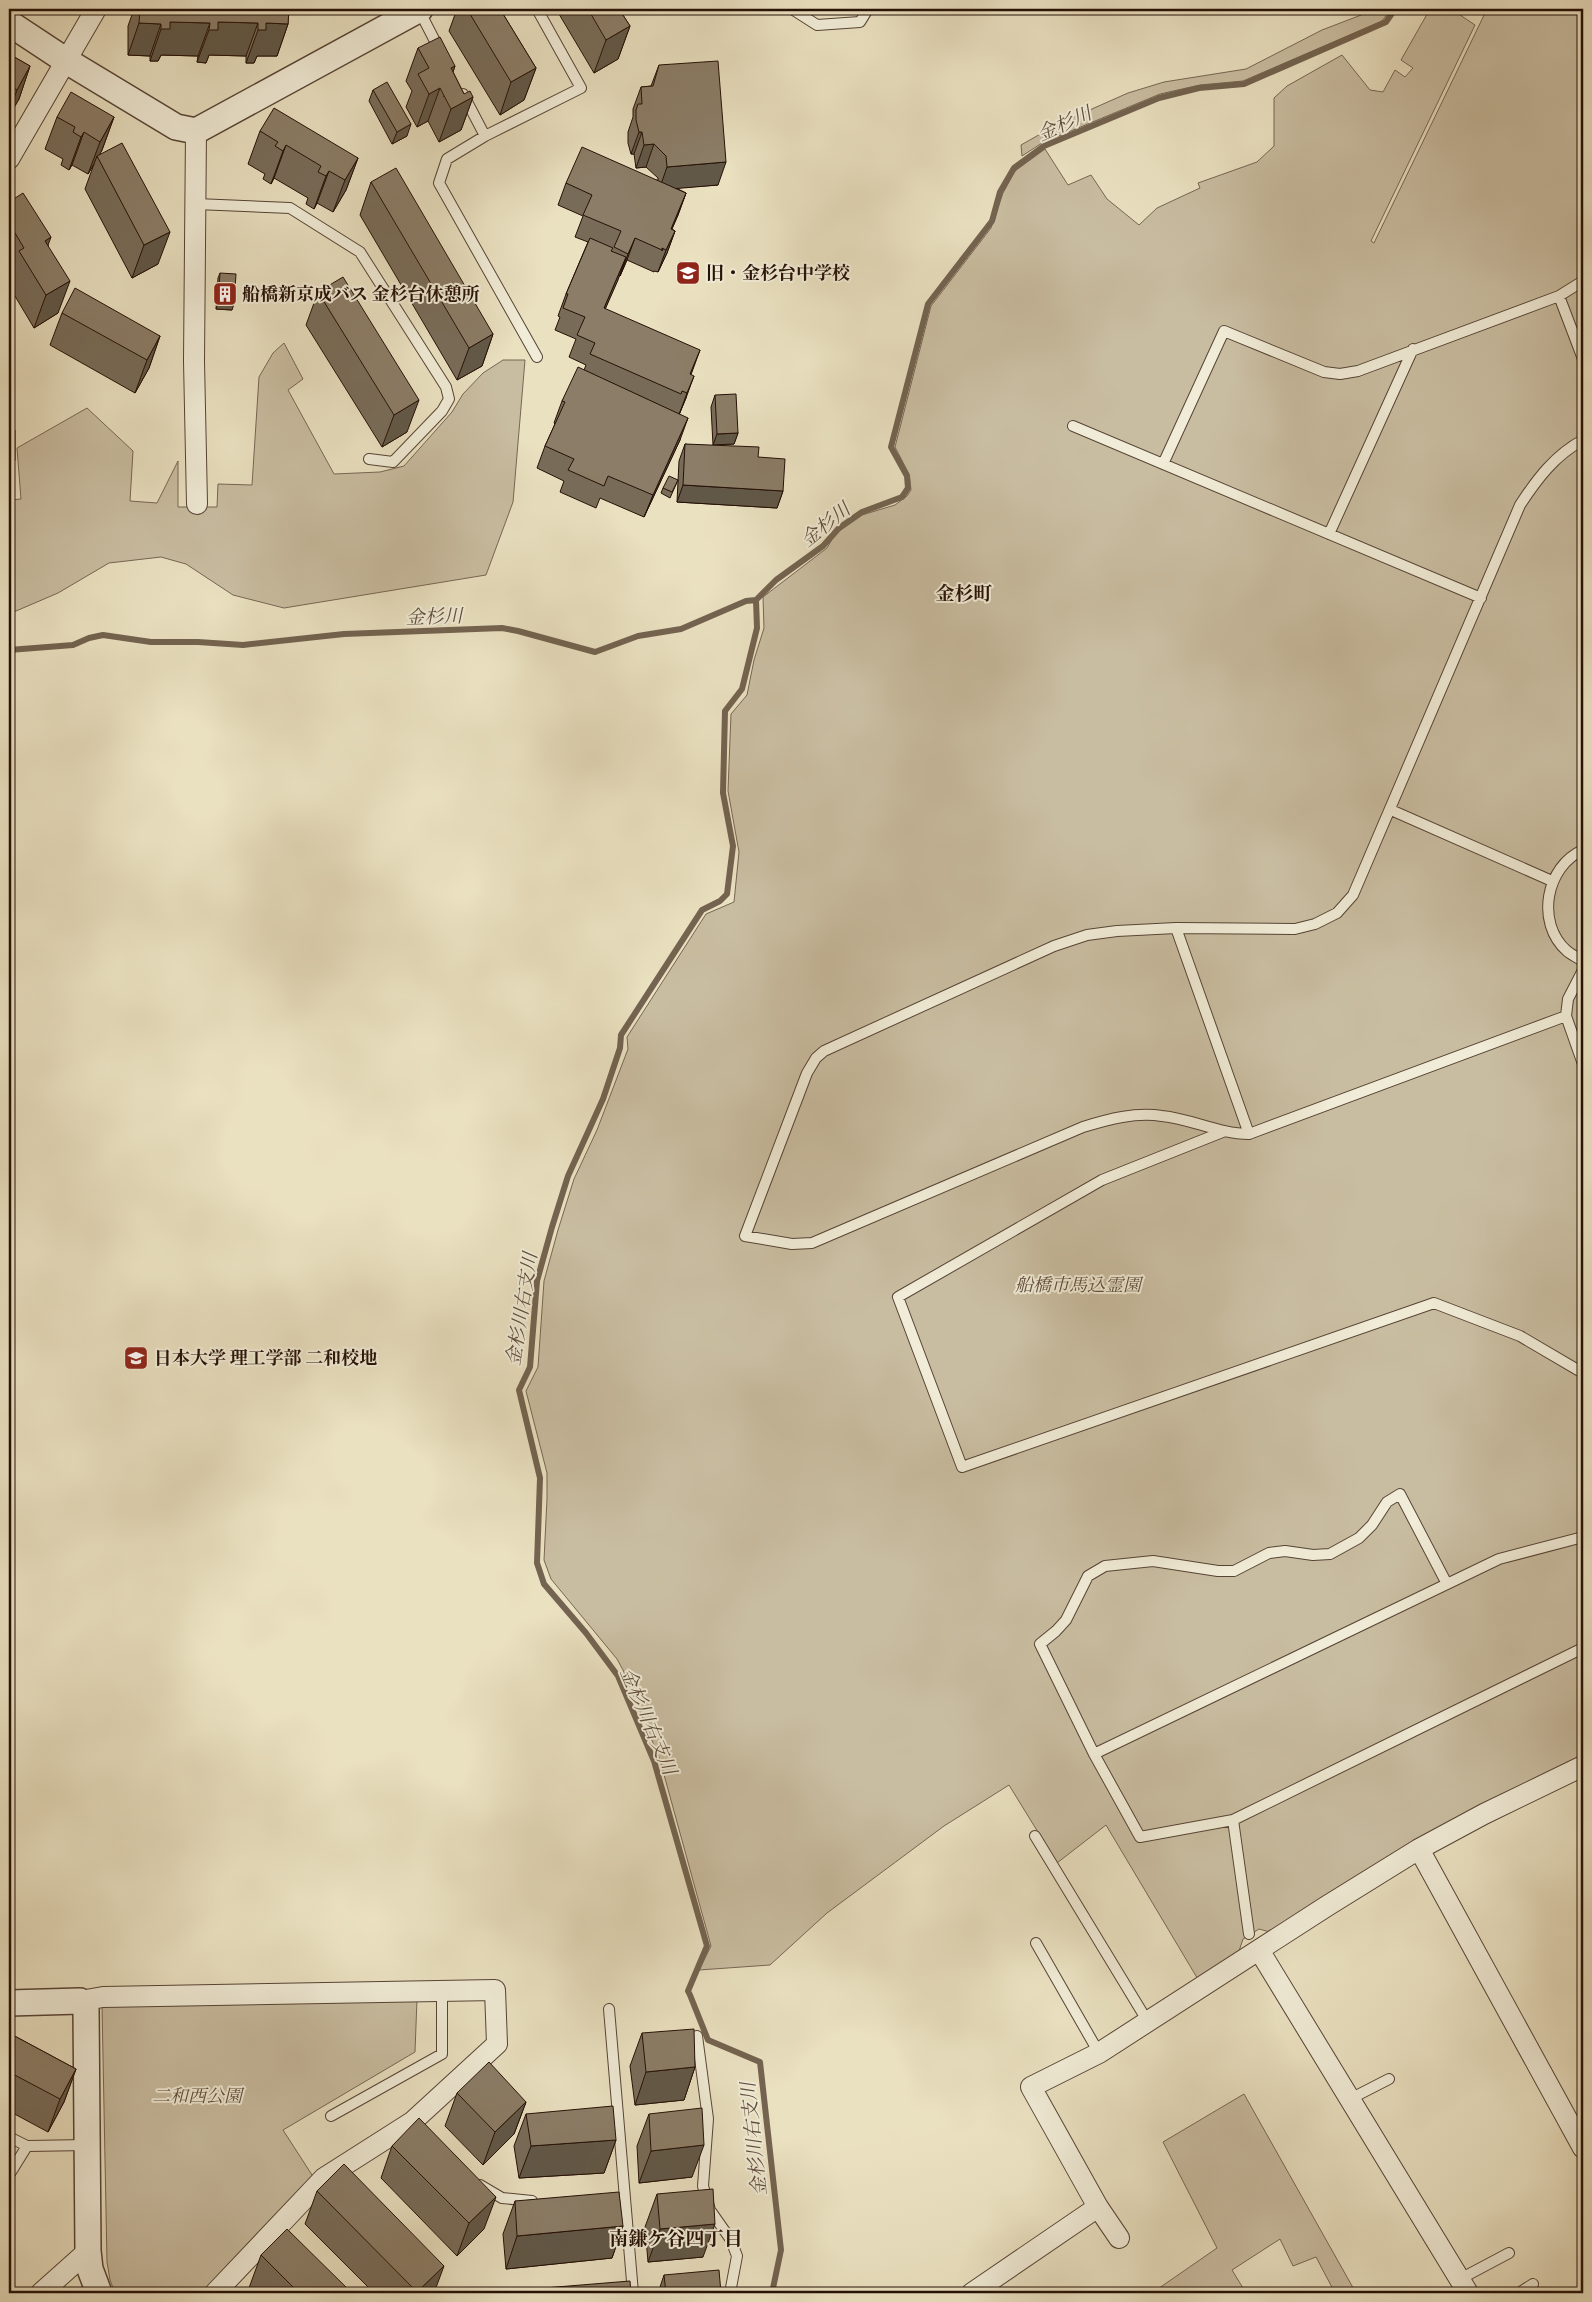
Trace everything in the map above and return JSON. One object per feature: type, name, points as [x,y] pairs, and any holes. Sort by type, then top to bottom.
[{"type":"street","points":[[9,158],[96,9]]},
{"type":"street","points":[[9,24],[176,127],[196,130],[419,9]]},
{"type":"street","points":[[196,130],[194,361],[197,504]]},
{"type":"street","points":[[1119,2238],[1098,2207],[1031,2087],[1099,2053],[1148,2022],[1254,1942],[1484,1814],[1583,1766]]},
{"type":"street","points":[[1419,1849],[1583,2148]]},
{"type":"street","points":[[1254,1942],[1464,2286]]},
{"type":"street","points":[[9,2003],[80,2001],[103,1997],[495,1990],[497,2044],[415,2125],[324,2178],[215,2293]]},
{"type":"street","points":[[80,2001],[84,2003],[87,2013],[88,2251],[90,2269],[99,2293]]},
{"type":"street","points":[[972,2293],[1098,2207]]},
{"type":"street","points":[[41,2293],[88,2251]]},
{"type":"lane","points":[[419,9],[445,60]]},
{"type":"lane","points":[[537,9],[582,88],[485,136],[447,159],[439,183],[537,358]]},
{"type":"lane","points":[[792,9],[817,25],[860,22],[868,9]]},
{"type":"lane","points":[[459,85],[485,136]]},
{"type":"lane","points":[[196,204],[290,208],[360,252],[446,387],[449,398],[442,411],[393,462],[369,459]]},
{"type":"lane","points":[[1162,464],[1224,331],[1324,372],[1340,374],[1358,371],[1559,296],[1583,281]]},
{"type":"lane","points":[[1559,296],[1583,359]]},
{"type":"lane","points":[[1329,534],[1413,349]]},
{"type":"lane","points":[[1073,426],[1481,598]]},
{"type":"lane","points":[[1566,1016],[1249,1134],[1225,1131],[1163,1116],[1139,1115],[1111,1118],[1083,1127],[812,1242],[792,1244],[745,1236],[807,1073],[816,1058],[824,1051],[1054,946],[1087,935],[1176,928],[1295,928],[1315,924],[1337,913],[1352,895],[1391,810],[1520,505],[1548,467],[1573,445],[1583,440]]},
{"type":"lane","points":[[1391,810],[1552,881]]},
{"type":"lane","points":[[1583,850],[1562,865],[1552,881],[1547,905],[1552,929],[1566,950],[1583,961]]},
{"type":"lane","points":[[1176,928],[1249,1134]]},
{"type":"lane","points":[[1583,970],[1568,999],[1566,1016],[1583,1064]]},
{"type":"lane","points":[[1225,1131],[1102,1180],[898,1297],[962,1467],[1434,1304],[1520,1336],[1583,1373]]},
{"type":"lane","points":[[1447,1584],[1400,1494],[1387,1502],[1372,1525],[1359,1538],[1330,1554],[1313,1555],[1285,1551],[1269,1553],[1234,1571],[1218,1571],[1153,1561],[1105,1566],[1088,1576],[1066,1620],[1040,1644],[1094,1754],[1140,1837],[1233,1820],[1583,1648]]},
{"type":"lane","points":[[1094,1754],[1499,1559],[1583,1537]]},
{"type":"lane","points":[[1233,1820],[1254,1942]]},
{"type":"lane","points":[[1034,1836],[1148,2022]]},
{"type":"lane","points":[[1036,1943],[1099,2053]]},
{"type":"lane","points":[[330,2116],[442,2054],[442,1991]]},
{"type":"lane","points":[[609,2009],[620,2195],[634,2293]]},
{"type":"lane","points":[[697,2036],[708,2120],[703,2186],[710,2210],[731,2240],[737,2256],[730,2293]]},
{"type":"lane","points":[[1350,2099],[1389,2078]]},
{"type":"lane","points":[[9,2137],[27,2146],[87,2145]]},
{"type":"lane","points":[[9,2175],[27,2146]]},
{"type":"lane","points":[[475,2181],[502,2198],[522,2201],[541,2200]]},
{"type":"lane","points":[[1464,2286],[1509,2253]]},
{"type":"lane","points":[[1519,2293],[1533,2284]]},
{"type":"green space","points":[[1372,9],[1391,9],[1382,21],[1243,81],[1200,85],[1160,94],[1042,143],[1022,156],[1021,145],[1058,124],[1128,93],[1164,82],[1246,69],[1322,30],[1369,12]]},
{"type":"green space","name":"船橋市馬込霊園","points":[[1430,9],[1451,9],[1475,25],[1371,241],[1374,243],[1487,9],[1583,9],[1583,1761],[1270,1932],[1259,1929],[1243,1939],[1237,1957],[1199,1981],[1106,1825],[1057,1863],[1009,1785],[944,1826],[827,1913],[770,1965],[699,1970],[711,1946],[660,1760],[617,1659],[551,1579],[544,1560],[547,1473],[526,1391],[538,1367],[544,1281],[558,1230],[574,1179],[597,1130],[628,1049],[627,1037],[706,914],[734,902],[739,852],[728,791],[731,714],[747,695],[754,660],[764,628],[763,597],[827,548],[835,534],[862,515],[895,505],[907,496],[911,490],[909,474],[895,447],[931,306],[991,228],[1003,193],[1015,171],[1045,149],[1068,185],[1091,175],[1107,199],[1139,225],[1157,208],[1200,188],[1198,183],[1257,162],[1274,146],[1274,98],[1287,86],[1342,55],[1370,90],[1383,92],[1395,70],[1405,77],[1413,68],[1401,60]]},
{"type":"green space","points":[[284,343],[303,379],[288,390],[334,474],[380,472],[404,466],[452,412],[463,394],[483,373],[503,360],[525,360],[513,502],[486,575],[284,608],[233,595],[186,564],[161,557],[109,563],[58,593],[9,614],[9,500],[21,499],[17,448],[87,408],[133,451],[130,501],[157,503],[178,461],[178,507],[217,507],[218,484],[252,485],[259,377],[273,353]]},
{"type":"green space","name":"二和西公園","points":[[417,1999],[415,2052],[283,2130],[314,2178],[204,2293],[115,2293],[110,2280],[107,2262],[102,2005]]},
{"type":"green space","points":[[1244,2094],[1356,2293],[1335,2293],[1316,2257],[1293,2266],[1280,2239],[1232,2270],[1246,2293],[1152,2293],[1217,2248],[1163,2142]]},
{"type":"building","points":[[140,9],[289,9],[288,24],[266,23],[266,30],[258,30],[258,23],[218,22],[218,30],[209,30],[210,23],[170,22],[170,29],[161,29],[161,24],[139,23]]},
{"type":"building","points":[[467,9],[500,9],[536,68],[511,82]]},
{"type":"building","points":[[588,9],[619,9],[630,26],[606,40]]},
{"type":"building","points":[[440,37],[455,66],[451,68],[464,94],[470,91],[473,97],[451,109],[440,88],[429,94],[418,74],[429,68],[418,48]]},
{"type":"building","points":[[9,54],[30,66],[17,90],[9,85]]},
{"type":"building","points":[[718,61],[726,162],[667,167],[666,156],[654,144],[644,145],[642,132],[639,132],[636,110],[638,104],[642,104],[641,87],[653,86],[659,65]]},
{"type":"building","points":[[387,82],[411,124],[397,132],[373,90]]},
{"type":"building","points":[[71,92],[114,117],[100,142],[84,132],[81,137],[73,132],[75,127],[57,117]]},
{"type":"building","points":[[274,108],[358,158],[345,180],[329,171],[326,176],[318,172],[321,166],[286,145],[283,151],[275,146],[278,142],[260,131]]},
{"type":"building","points":[[122,143],[170,232],[144,245],[97,156]]},
{"type":"building","points":[[582,147],[686,193],[671,229],[675,231],[666,250],[635,238],[628,254],[614,247],[621,231],[583,215],[592,195],[566,183]]},
{"type":"building","points":[[396,168],[493,334],[469,348],[371,182]]},
{"type":"building","points":[[23,193],[51,237],[45,241],[70,281],[46,295],[19,251],[24,248],[9,223],[9,202]]},
{"type":"building","points":[[590,238],[613,248],[611,251],[626,257],[604,308],[700,350],[690,374],[694,376],[687,393],[682,391],[681,394],[590,354],[595,343],[577,335],[585,317],[563,308],[568,294],[566,294]]},
{"type":"building","name":"船橋新京成バス 金杉台休憩所","points":[[220,273],[236,274],[234,304],[218,303]]},
{"type":"building","points":[[343,277],[419,400],[394,415],[318,292]]},
{"type":"building","points":[[75,288],[160,336],[147,360],[62,313]]},
{"type":"building","points":[[578,367],[688,418],[653,495],[608,476],[604,486],[568,470],[574,459],[545,446],[565,402],[562,401]]},
{"type":"building","points":[[736,394],[738,433],[717,434],[715,395]]},
{"type":"building","points":[[9,430],[15,430],[15,460],[9,460]]},
{"type":"building","points":[[685,444],[759,447],[758,457],[785,459],[783,491],[683,485]]},
{"type":"building","points":[[669,476],[678,480],[672,492],[663,488]]},
{"type":"building","points":[[694,2029],[695,2067],[646,2072],[642,2033]]},
{"type":"building","points":[[9,2033],[76,2069],[60,2099],[9,2072]]},
{"type":"building","points":[[489,2062],[526,2102],[495,2132],[457,2093]]},
{"type":"building","points":[[613,2106],[616,2140],[531,2146],[526,2114]]},
{"type":"building","points":[[702,2108],[704,2145],[651,2151],[649,2114]]},
{"type":"building","points":[[419,2118],[496,2197],[469,2223],[392,2146]]},
{"type":"building","points":[[344,2164],[444,2266],[417,2292],[317,2191]]},
{"type":"building","points":[[713,2189],[715,2224],[660,2229],[657,2194]]},
{"type":"building","points":[[619,2192],[623,2226],[517,2236],[515,2201]]},
{"type":"building","points":[[287,2229],[352,2293],[299,2293],[261,2255]]},
{"type":"building","points":[[719,2270],[721,2293],[666,2293],[664,2275]]},
{"type":"building","points":[[630,2281],[631,2293],[483,2293]]},
{"type":"building","points":[[223,2288],[228,2293],[218,2293]]},
{"type":"waterway","name":"金杉川","points":[[9,650],[73,645],[89,638],[103,635],[151,642],[198,642],[243,645],[344,634],[502,628],[595,652],[638,636],[681,629],[746,601],[756,600],[776,580],[823,546],[839,528],[862,512],[902,497],[908,488],[907,476],[891,447],[928,304],[992,221],[1000,192],[1014,168],[1044,146],[1159,98],[1199,88],[1244,84],[1386,22],[1395,9]]},
{"type":"waterway","name":"金杉川右支川","points":[[756,600],[757,628],[742,689],[725,711],[723,793],[733,846],[727,894],[720,901],[702,910],[621,1035],[620,1048],[603,1099],[568,1176],[552,1227],[537,1281],[530,1367],[519,1390],[540,1478],[537,1563],[544,1584],[586,1633],[618,1676],[654,1761],[707,1946],[688,1991],[708,2040],[760,2062],[781,2250],[772,2293]]},
{"type":"place","name":"旧・金杉台中学校","points":[[688,273]]},
{"type":"place","name":"船橋新京成バス 金杉台休憩所","points":[[225,294]]},
{"type":"place","name":"日本大学 理工学部 二和校地","points":[[136,1358]]},
{"type":"district","name":"金杉町","points":[[964,593]]},
{"type":"district","name":"南鎌ケ谷四丁目","points":[[676,2238]]}]
